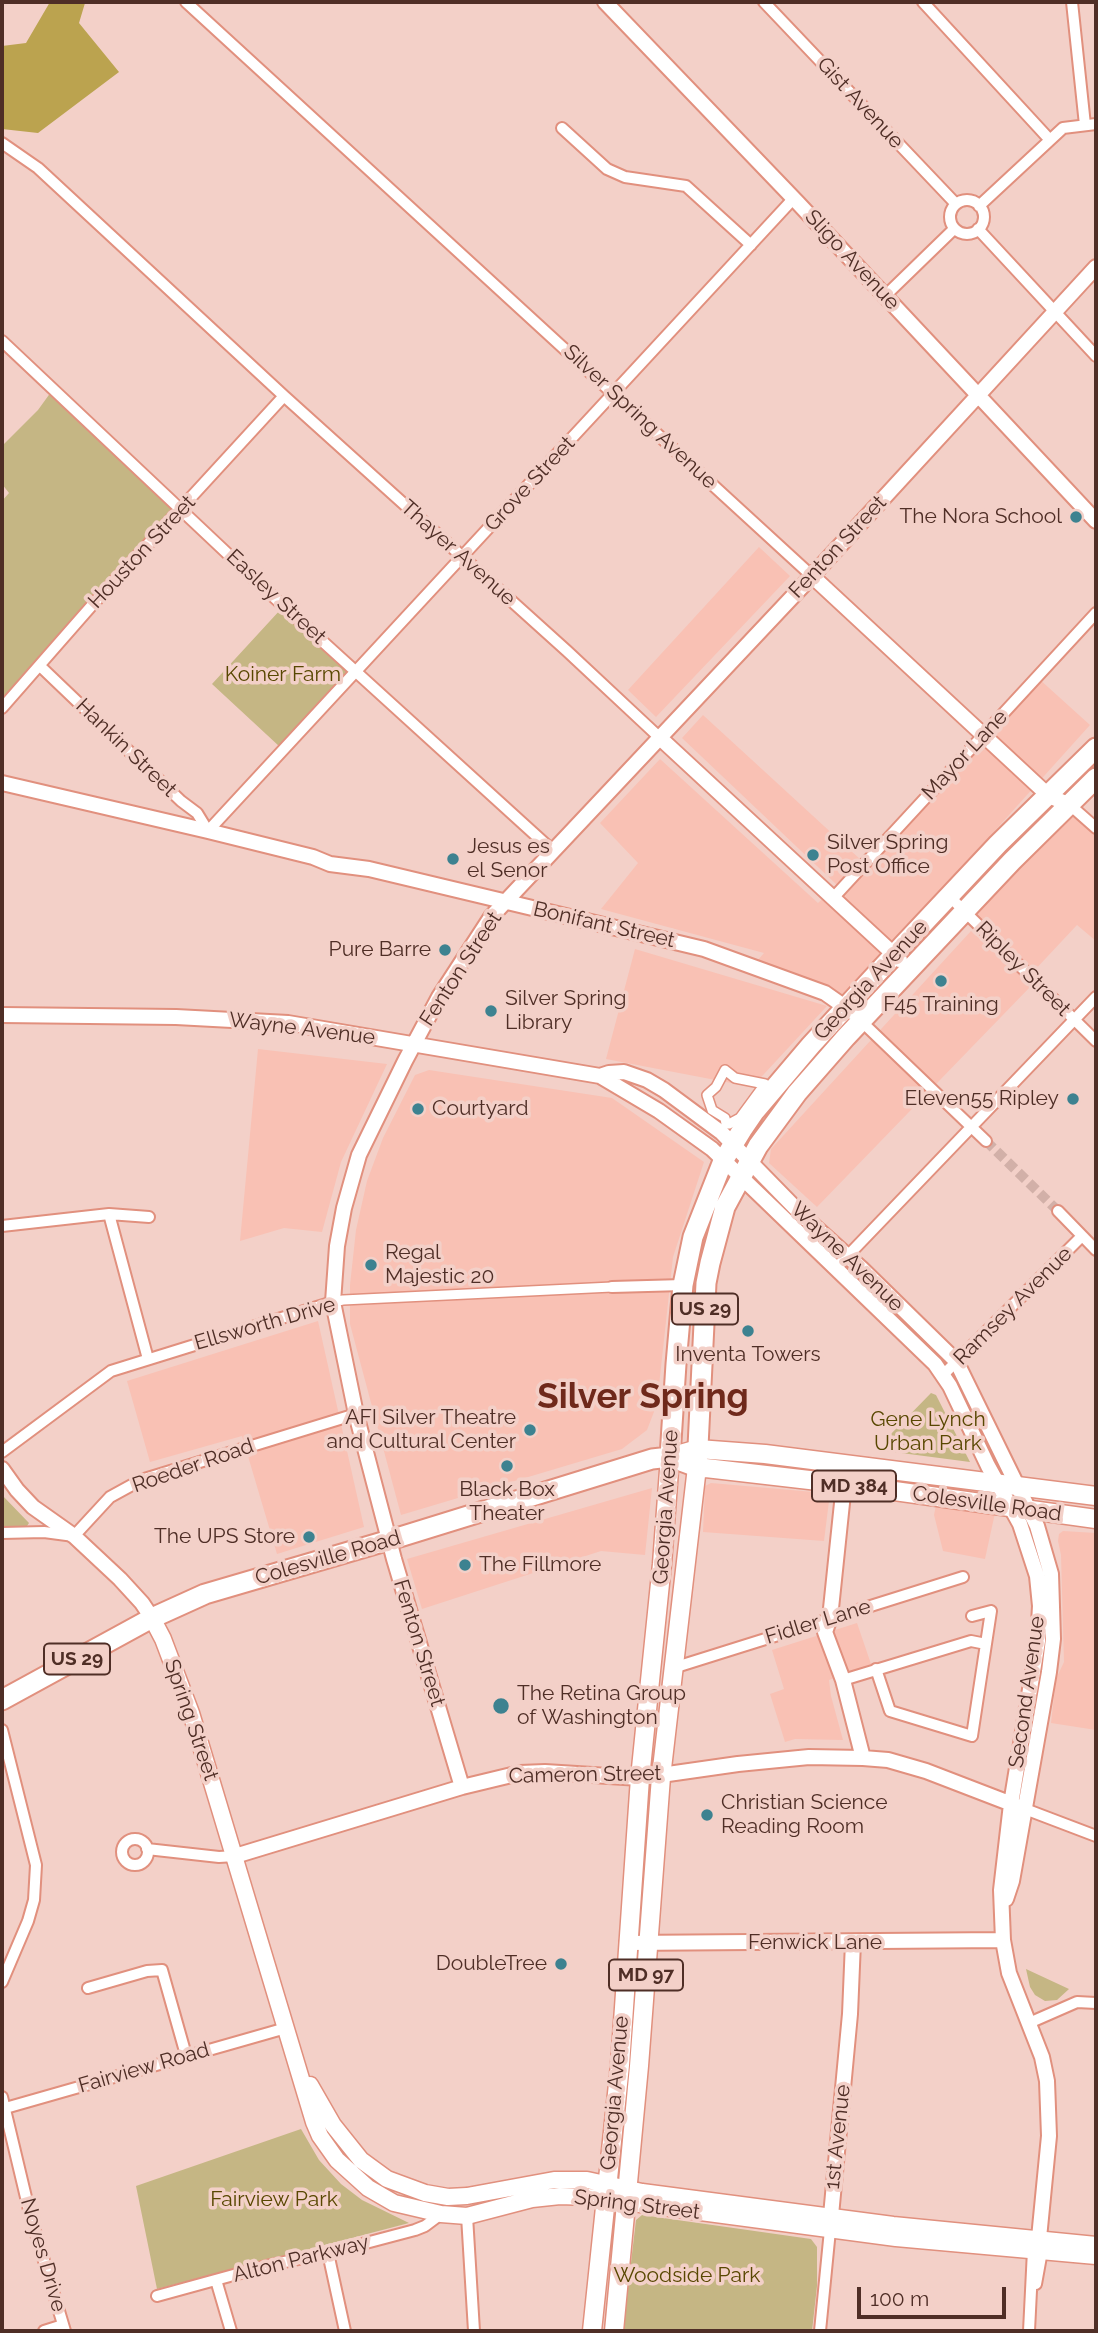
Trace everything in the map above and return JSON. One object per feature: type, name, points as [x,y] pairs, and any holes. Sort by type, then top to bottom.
[{"type":"highway","name":"Georgia Avenue","points":[[670,1457],[683,1285],[693,1237],[728,1153],[755,1111],[847,1006],[998,844],[1096,748]]},
{"type":"highway","name":"Georgia Avenue","points":[[698,1458],[706,1283],[725,1207],[745,1169],[797,1093],[861,1021],[964,911],[1096,778]]},
{"type":"highway","name":"Colesville Road","points":[[2,1700],[152,1618],[205,1594],[652,1460],[670,1457],[698,1458]]},
{"type":"main road","name":"Colesville Road","points":[[698,1458],[765,1454],[1096,1496]]},
{"type":"main road","name":"Georgia Avenue","points":[[592,2331],[621,2055],[640,1779],[670,1457]]},
{"type":"main road","name":"Colesville Road","points":[[698,1458],[844,1484],[1096,1519]]},
{"type":"main road","name":"Georgia Avenue","points":[[614,2331],[661,1777],[698,1458]]},
{"type":"main road","name":"Spring Street","points":[[152,1618],[163,1639],[191,1713],[314,2122],[320,2136],[337,2160],[356,2179],[380,2196],[409,2207],[467,2216],[531,2199],[606,2192],[1096,2256]]},
{"type":"main road","name":"MD 97","points":[[656,1629],[666,1636],[663,1692],[668,1708]]},
{"type":"main road","name":"Spring Street","points":[[286,2028],[313,2093],[333,2125],[361,2160],[387,2179],[425,2193],[448,2197],[554,2180],[587,2180],[606,2192]]},
{"type":"main road","name":"Spring Street","points":[[1038,2247],[1096,2245]]},
{"type":"street","name":"Silver Spring Avenue","points":[[186,2],[1049,796],[1070,805],[1096,828]]},
{"type":"street","name":"Sligo Avenue","points":[[605,2],[886,295],[1096,521]]},
{"type":"street","name":"Gist Avenue","points":[[764,2],[956,204]]},
{"type":"street","points":[[923,2],[1050,140]]},
{"type":"street","points":[[979,205],[1063,128],[1090,124],[1072,2]]},
{"type":"street","points":[[562,128],[607,169],[625,177],[686,187],[751,244]]},
{"type":"street","name":"Thayer Avenue","points":[[2,143],[38,167],[284,397],[463,556],[910,969]]},
{"type":"street","name":"Grove Street","points":[[208,831],[794,198]]},
{"type":"street","points":[[971,201],[979,205],[983,220],[978,229],[968,234],[954,229],[950,219],[956,204],[971,201]]},
{"type":"street","points":[[886,295],[954,229]]},
{"type":"street","points":[[978,229],[1096,356]]},
{"type":"street","name":"Fenton Street","points":[[462,1787],[389,1539],[356,1414],[333,1302],[337,1246],[359,1155],[439,997],[470,946],[504,902],[812,576],[1096,267]]},
{"type":"street","name":"Easley Street","points":[[2,341],[266,590],[552,850]]},
{"type":"street","name":"Houston Street","points":[[2,708],[284,397]]},
{"type":"street","name":"Mayor Lane","points":[[834,897],[1096,613]]},
{"type":"street","name":"Hankin Street","points":[[40,666],[181,801],[197,813],[208,831]]},
{"type":"street","name":"Bonifant Street","points":[[2,783],[208,831],[313,857],[330,864],[369,869],[704,949],[825,993],[847,1006],[986,1141]]},
{"type":"street","name":"Ripley Street","points":[[949,896],[1096,1041]]},
{"type":"street","points":[[836,1268],[1096,997]]},
{"type":"street","name":"Wayne Avenue","points":[[2,1015],[244,1020],[330,1029],[600,1076],[682,1126],[712,1149],[728,1153],[848,1257],[957,1362],[1017,1486],[1021,1509]]},
{"type":"street","points":[[725,1070],[734,1078],[765,1084],[740,1118],[729,1124],[726,1124],[726,1118],[712,1110],[707,1095],[716,1087],[725,1070]]},
{"type":"street","name":"Wayne Avenue","points":[[600,1076],[624,1072],[656,1085],[722,1133],[728,1153]]},
{"type":"street","name":"Wayne Avenue","points":[[745,1169],[836,1268],[935,1364],[999,1484]]},
{"type":"street","points":[[1058,1211],[1096,1250]]},
{"type":"street","points":[[109,1214],[148,1359]]},
{"type":"street","points":[[2,1227],[109,1214],[149,1217]]},
{"type":"street","name":"Ramsey Avenue","points":[[943,1375],[1082,1236]]},
{"type":"street","name":"Ellsworth Drive","points":[[2,1452],[111,1371],[333,1302],[683,1285]]},
{"type":"street","name":"Roeder Road","points":[[74,1536],[110,1497],[141,1480],[356,1414]]},
{"type":"street","name":"Spring Street","points":[[2,1469],[33,1507],[74,1536],[120,1579],[152,1618]]},
{"type":"street","points":[[844,1484],[830,1618],[825,1632],[843,1681],[863,1758]]},
{"type":"street","name":"Second Avenue","points":[[999,1484],[1021,1509],[1020,1524],[1037,1576],[1040,1606],[1034,1709],[1001,1890],[1003,1940],[1009,1973],[1042,2057],[1049,2109],[1049,2136],[1029,2331]]},
{"type":"street","points":[[2,1533],[44,1532],[74,1536]]},
{"type":"street","name":"Fidler Lane","points":[[673,1668],[963,1577]]},
{"type":"street","points":[[876,1669],[890,1711],[972,1736],[991,1611],[972,1616]]},
{"type":"street","points":[[843,1681],[971,1641],[986,1644]]},
{"type":"street","points":[[2,1730],[36,1865],[34,1900],[28,1921],[2,1982]]},
{"type":"street","name":"Cameron Street","points":[[147,1849],[219,1857],[235,1856],[462,1787],[520,1773],[545,1772],[640,1779],[677,1772],[809,1757],[888,1760],[926,1771],[1018,1806]]},
{"type":"street","points":[[1018,1806],[1096,1836]]},
{"type":"street","name":"Fenwick Lane","points":[[627,1943],[1003,1940]]},
{"type":"street","name":"1st Avenue","points":[[820,2331],[850,2014],[853,1942]]},
{"type":"street","points":[[2,1959],[16,1947]]},
{"type":"street","points":[[88,1988],[147,1971],[162,1970],[186,2055]]},
{"type":"street","points":[[1029,2023],[1077,2002],[1096,2003]]},
{"type":"street","name":"Fairview Road","points":[[3,2105],[286,2028]]},
{"type":"street","name":"Noyes Drive","points":[[3,2105],[30,2214],[64,2328]]},
{"type":"street","name":"Alton Parkway","points":[[157,2296],[415,2230],[441,2214]]},
{"type":"street","points":[[467,2216],[474,2331]]},
{"type":"street","points":[[328,2253],[345,2331]]},
{"type":"street","points":[[216,2280],[231,2331]]},
{"type":"street","points":[[44,2331],[64,2328]]},
{"type":"shaded area","points":[[50,2],[85,3],[79,23],[119,72],[38,133],[2,129],[2,46],[26,43]]},
{"type":"shaded area","points":[[759,547],[790,576],[656,717],[628,690]]},
{"type":"shaded area","points":[[1038,678],[1090,725],[846,996],[758,960],[764,953],[601,909],[638,863],[600,823],[660,759],[818,903],[837,885],[682,738],[703,715],[861,860]]},
{"type":"shaded area","points":[[1073,815],[1096,835],[1096,941],[1077,925],[1032,973],[977,917],[977,912],[1065,819]]},
{"type":"shaded area","points":[[971,931],[1031,986],[817,1207],[769,1163],[771,1149]]},
{"type":"shaded area","points":[[635,949],[827,1006],[752,1087],[606,1059]]},
{"type":"shaded area","points":[[258,1049],[387,1064],[341,1162],[322,1232],[284,1228],[240,1241]]},
{"type":"shaded area","points":[[429,1070],[612,1098],[704,1162],[673,1257],[657,1404],[647,1430],[622,1449],[401,1515],[350,1324],[350,1285],[356,1230],[367,1181],[383,1138],[415,1075]]},
{"type":"shaded area","points":[[318,1321],[364,1527],[277,1554],[242,1436],[150,1462],[127,1381]]},
{"type":"shaded area","points":[[711,1483],[825,1493],[829,1501],[824,1541],[703,1532],[705,1486]]},
{"type":"shaded area","points":[[652,1488],[645,1555],[601,1551],[422,1609],[407,1559]]},
{"type":"shaded area","points":[[936,1505],[995,1513],[985,1559],[943,1551],[934,1515]]},
{"type":"shaded area","points":[[1063,1531],[1096,1533],[1096,1730],[1051,1723],[1056,1679],[1064,1662],[1061,1555],[1058,1541],[1059,1534]]},
{"type":"shaded area","points":[[857,1623],[871,1664],[829,1680],[843,1740],[795,1739],[785,1742],[770,1694],[784,1689],[772,1650]]},
{"type":"green space","points":[[51,392],[174,510],[2,706],[2,501],[9,493],[2,484],[2,446],[38,410]]},
{"type":"green space","name":"Koiner Farm","points":[[281,609],[348,672],[280,747],[212,684]]},
{"type":"green space","name":"Gene Lynch Urban Park","points":[[931,1393],[936,1395],[970,1462],[886,1451],[888,1437]]},
{"type":"green space","points":[[2,1495],[29,1523],[27,1526],[2,1526]]},
{"type":"green space","points":[[1026,1969],[1069,1989],[1057,2000],[1045,2001],[1035,1995],[1030,1987]]},
{"type":"green space","name":"Fairview Park","points":[[301,2129],[319,2160],[341,2184],[362,2200],[409,2223],[157,2289],[136,2186]]},
{"type":"green space","name":"Woodside Park","points":[[642,2215],[811,2239],[817,2247],[817,2286],[812,2331],[623,2331],[636,2220]]},
{"type":"tunnel","points":[[986,1141],[1058,1211]]},
{"type":"place","name":"The Nora School","points":[[1076,517]]},
{"type":"place","name":"Silver Spring Post Office","points":[[813,855]]},
{"type":"place","name":"Jesus es el Senor","points":[[453,859]]},
{"type":"place","name":"Pure Barre","points":[[445,950]]},
{"type":"place","name":"F45 Training","points":[[941,981]]},
{"type":"place","name":"Silver Spring Library","points":[[491,1011]]},
{"type":"place","name":"Eleven55 Ripley","points":[[1073,1099]]},
{"type":"place","name":"Courtyard","points":[[418,1109]]},
{"type":"place","name":"Regal Majestic 20","points":[[371,1265]]},
{"type":"place","name":"Inventa Towers","points":[[748,1331]]},
{"type":"place","name":"AFI Silver Theatre and Cultural Center","points":[[530,1430]]},
{"type":"place","name":"Black Box Theater","points":[[507,1466]]},
{"type":"place","name":"The UPS Store","points":[[309,1537]]},
{"type":"place","name":"The Fillmore","points":[[465,1565]]},
{"type":"place","name":"The Retina Group of Washington","points":[[501,1706]]},
{"type":"place","name":"Christian Science Reading Room","points":[[707,1815]]},
{"type":"place","name":"DoubleTree","points":[[561,1964]]},
{"type":"district","name":"Silver Spring","points":[[643,1397]]}]
